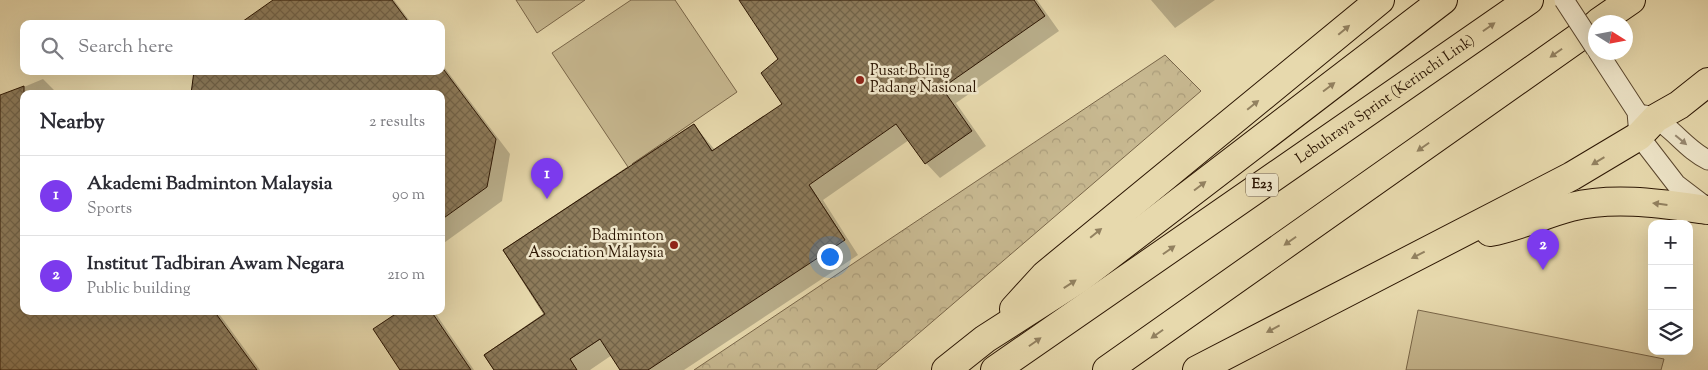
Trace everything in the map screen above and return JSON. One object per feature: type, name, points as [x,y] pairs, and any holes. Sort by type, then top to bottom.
[{"type":"highway","points":[[986,339],[1045,275],[1380,0]]},
{"type":"highway","points":[[946,370],[986,339],[1080,278],[1443,0]]},
{"type":"highway","name":"Lebuhraya Sprint (Kerinchi Link)","points":[[995,370],[1528,0]]},
{"type":"highway","points":[[1609,15],[1631,0]]},
{"type":"highway","points":[[1107,370],[1588,31]]},
{"type":"highway","points":[[1197,370],[1572,176],[1641,117],[1679,105],[1708,82]]},
{"type":"highway","points":[[1462,232],[1483,233],[1502,230],[1572,207],[1599,203],[1651,203],[1708,209]]},
{"type":"street","points":[[1564,0],[1588,37]]},
{"type":"street","points":[[1603,60],[1641,117],[1676,184],[1708,209]]},
{"type":"street","points":[[1641,117],[1708,160]]},
{"type":"green space","points":[[516,0],[585,0],[537,33]]},
{"type":"green space","name":"Badminton Association Malaysia","points":[[631,0],[675,0],[737,92],[632,164],[694,124],[712,151],[764,116],[845,240],[600,339],[553,370],[494,370],[484,355],[544,314],[503,250],[628,167],[552,53]]},
{"type":"green space","points":[[1165,55],[1201,91],[876,370],[694,370]]},
{"type":"green space","points":[[1418,310],[1664,359],[1661,370],[1406,370]]},
{"type":"building","points":[[273,0],[392,0],[407,20],[245,20]]},
{"type":"building","name":"Badminton Association Malaysia","points":[[739,0],[1034,0],[1045,16],[942,88],[972,131],[925,164],[896,124],[809,185],[845,240],[648,370],[620,370],[600,339],[570,359],[577,370],[494,370],[484,355],[545,314],[503,250],[694,124],[712,151],[782,104],[761,73],[778,59]]},
{"type":"building","points":[[445,71],[496,139],[487,187],[445,217],[445,90],[192,90],[193,75],[445,75]]},
{"type":"building","points":[[24,86],[24,90],[20,90],[20,315],[217,315],[257,370],[0,370],[0,95]]},
{"type":"building","points":[[394,315],[434,315],[471,370],[400,370],[373,329]]},
{"type":"place","name":"Pusat Boling Padang Nasional","points":[[860,80]]},
{"type":"place","name":"Akademi Badminton Malaysia","points":[[547,199]]},
{"type":"place","name":"Badminton Association Malaysia","points":[[674,245]]},
{"type":"place","name":"Institut Tadbiran Awam Negara","points":[[1543,270]]}]
